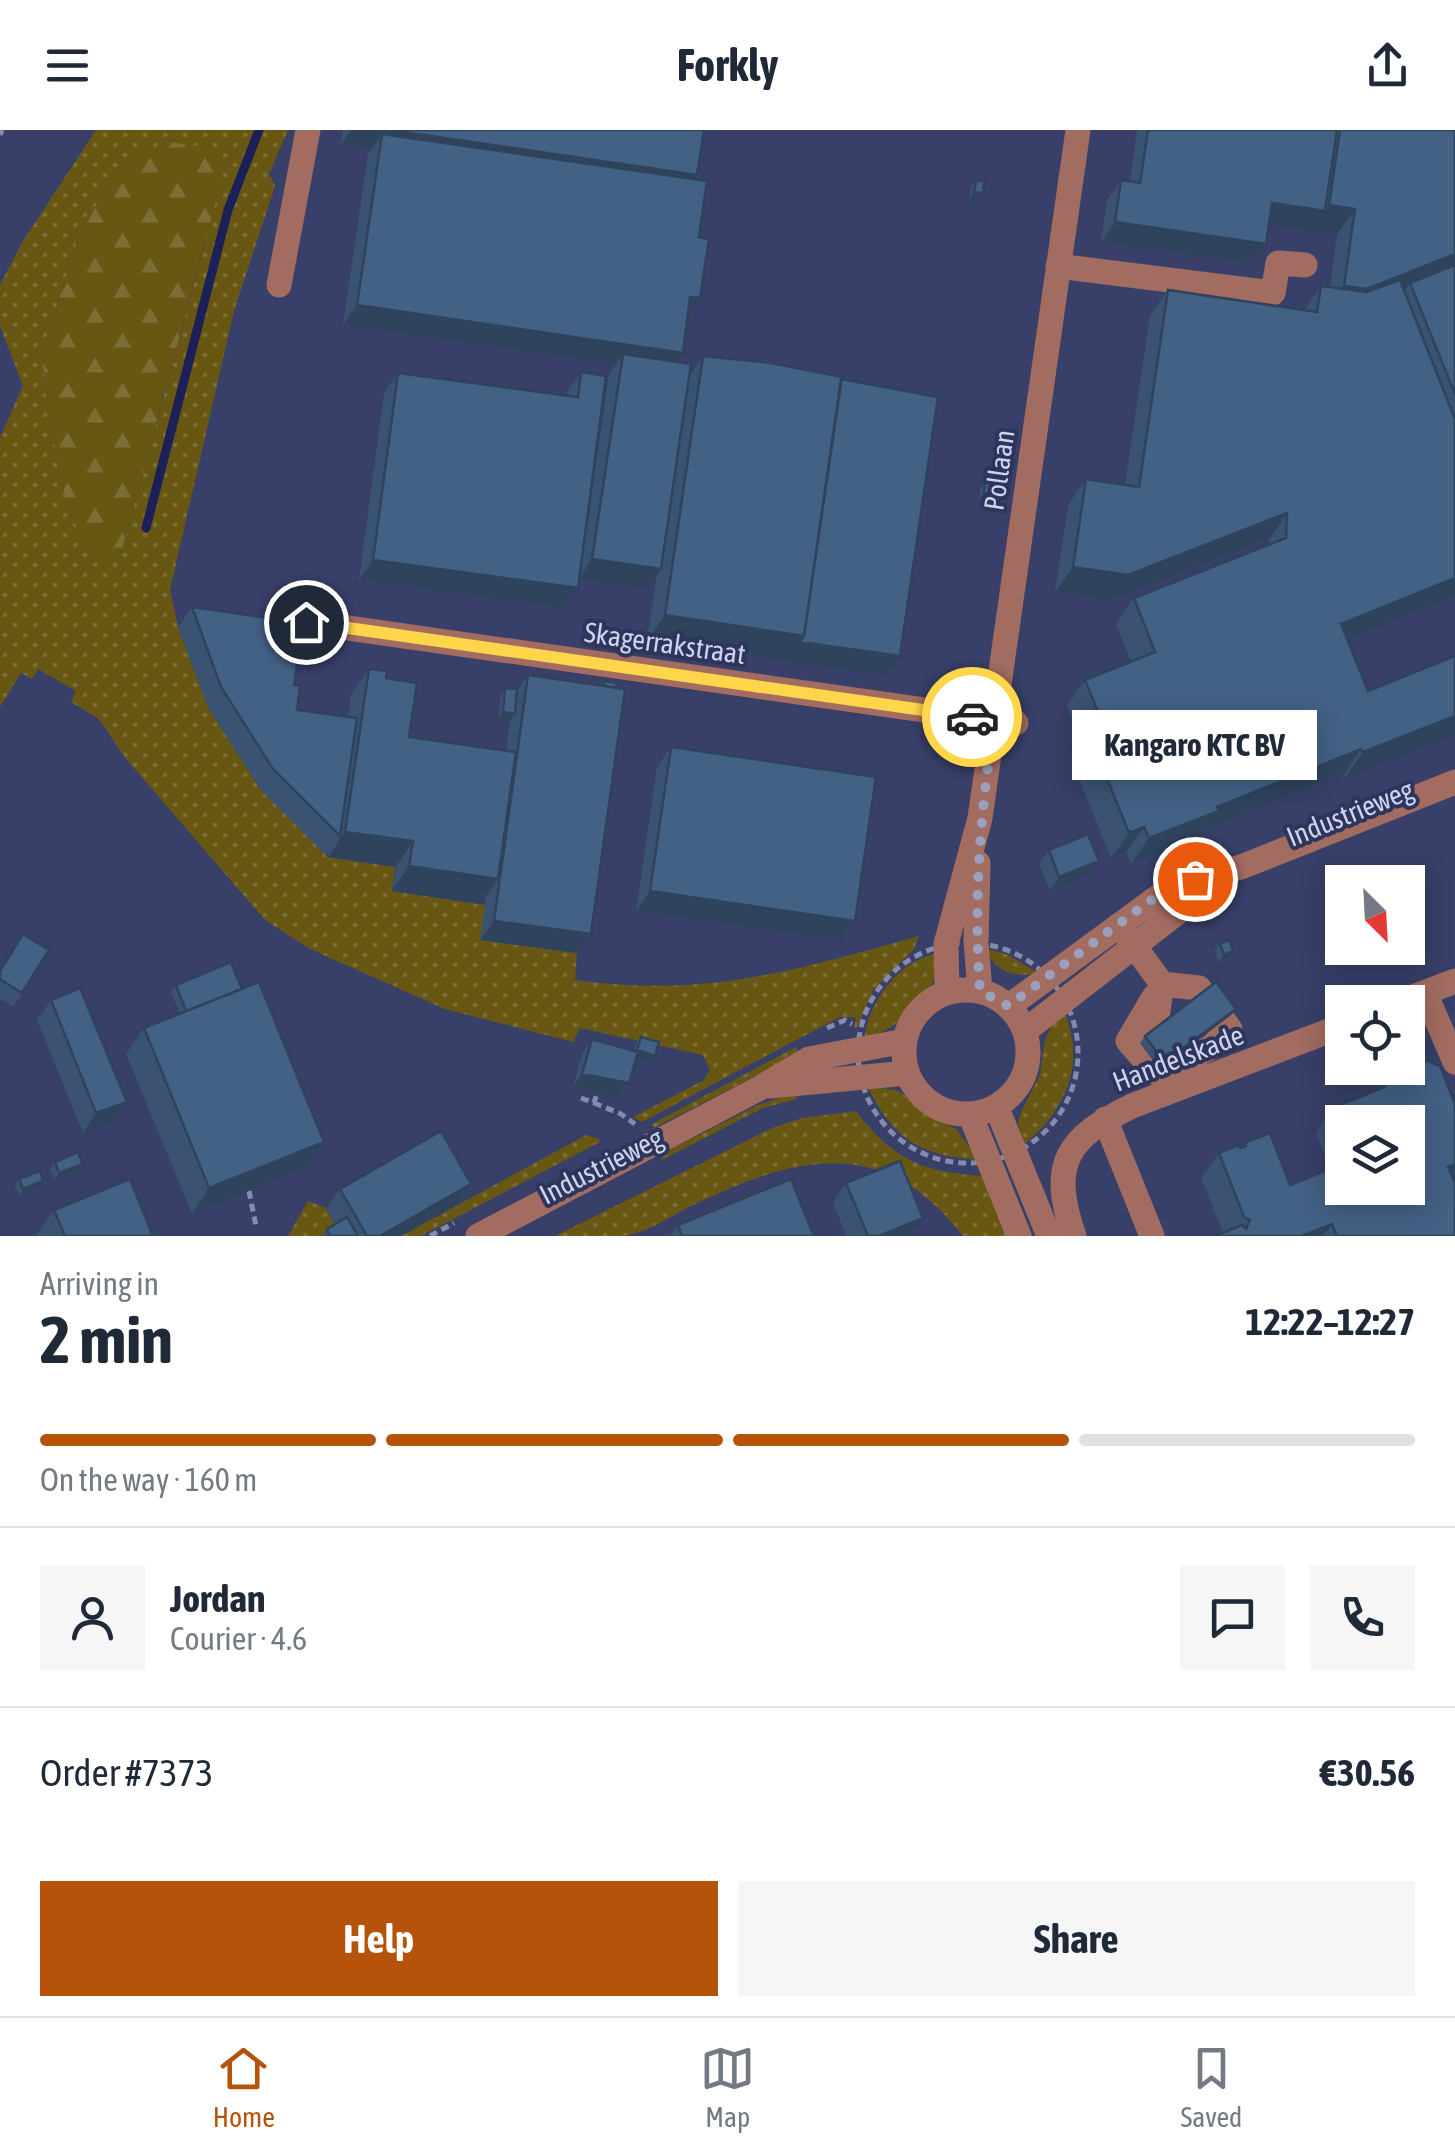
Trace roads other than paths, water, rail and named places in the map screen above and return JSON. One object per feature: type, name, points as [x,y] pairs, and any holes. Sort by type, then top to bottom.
[{"type":"street","points":[[279,285],[308,130]]},
{"type":"street","name":"Pollaan","points":[[946,992],[946,944],[1005,721],[1058,266],[1078,130]]},
{"type":"street","points":[[1058,266],[1273,293],[1278,263],[1305,265]]},
{"type":"street","name":"Skagerrakstraat","points":[[306,622],[1005,721]]},
{"type":"street","name":"Industrieweg","points":[[1008,1006],[1241,867],[1455,782]]},
{"type":"street","name":"Pollaan","points":[[980,818],[976,942],[980,991]]},
{"type":"street","points":[[1126,936],[1224,1072]]},
{"type":"street","name":"Industrieweg","points":[[1025,1032],[1126,936]]},
{"type":"street","points":[[1455,980],[1425,992],[1455,1062]]},
{"type":"street","points":[[1162,984],[1199,988],[1230,1029],[1210,1048],[1155,1072],[1128,1041],[1162,984]]},
{"type":"street","points":[[980,991],[1008,1006],[1025,1032],[1028,1053],[1024,1074],[1013,1092],[996,1106],[970,1114],[950,1112],[932,1104],[907,1073],[905,1041],[916,1014],[946,992],[980,991]]},
{"type":"street","name":"Handelskade","points":[[1074,1236],[1063,1193],[1064,1171],[1073,1146],[1105,1119],[1325,1033]]},
{"type":"street","name":"Industrieweg","points":[[478,1236],[809,1059],[905,1041]]},
{"type":"street","name":"Industrieweg","points":[[760,1088],[907,1073]]},
{"type":"street","points":[[996,1106],[1049,1236]]},
{"type":"street","points":[[970,1114],[1019,1236]]},
{"type":"street","points":[[1105,1119],[1152,1236]]},
{"type":"waterway","points":[[146,528],[228,210],[259,130]]},
{"type":"place","name":"Kangaro KTC BV","points":[[1195,879]]}]
